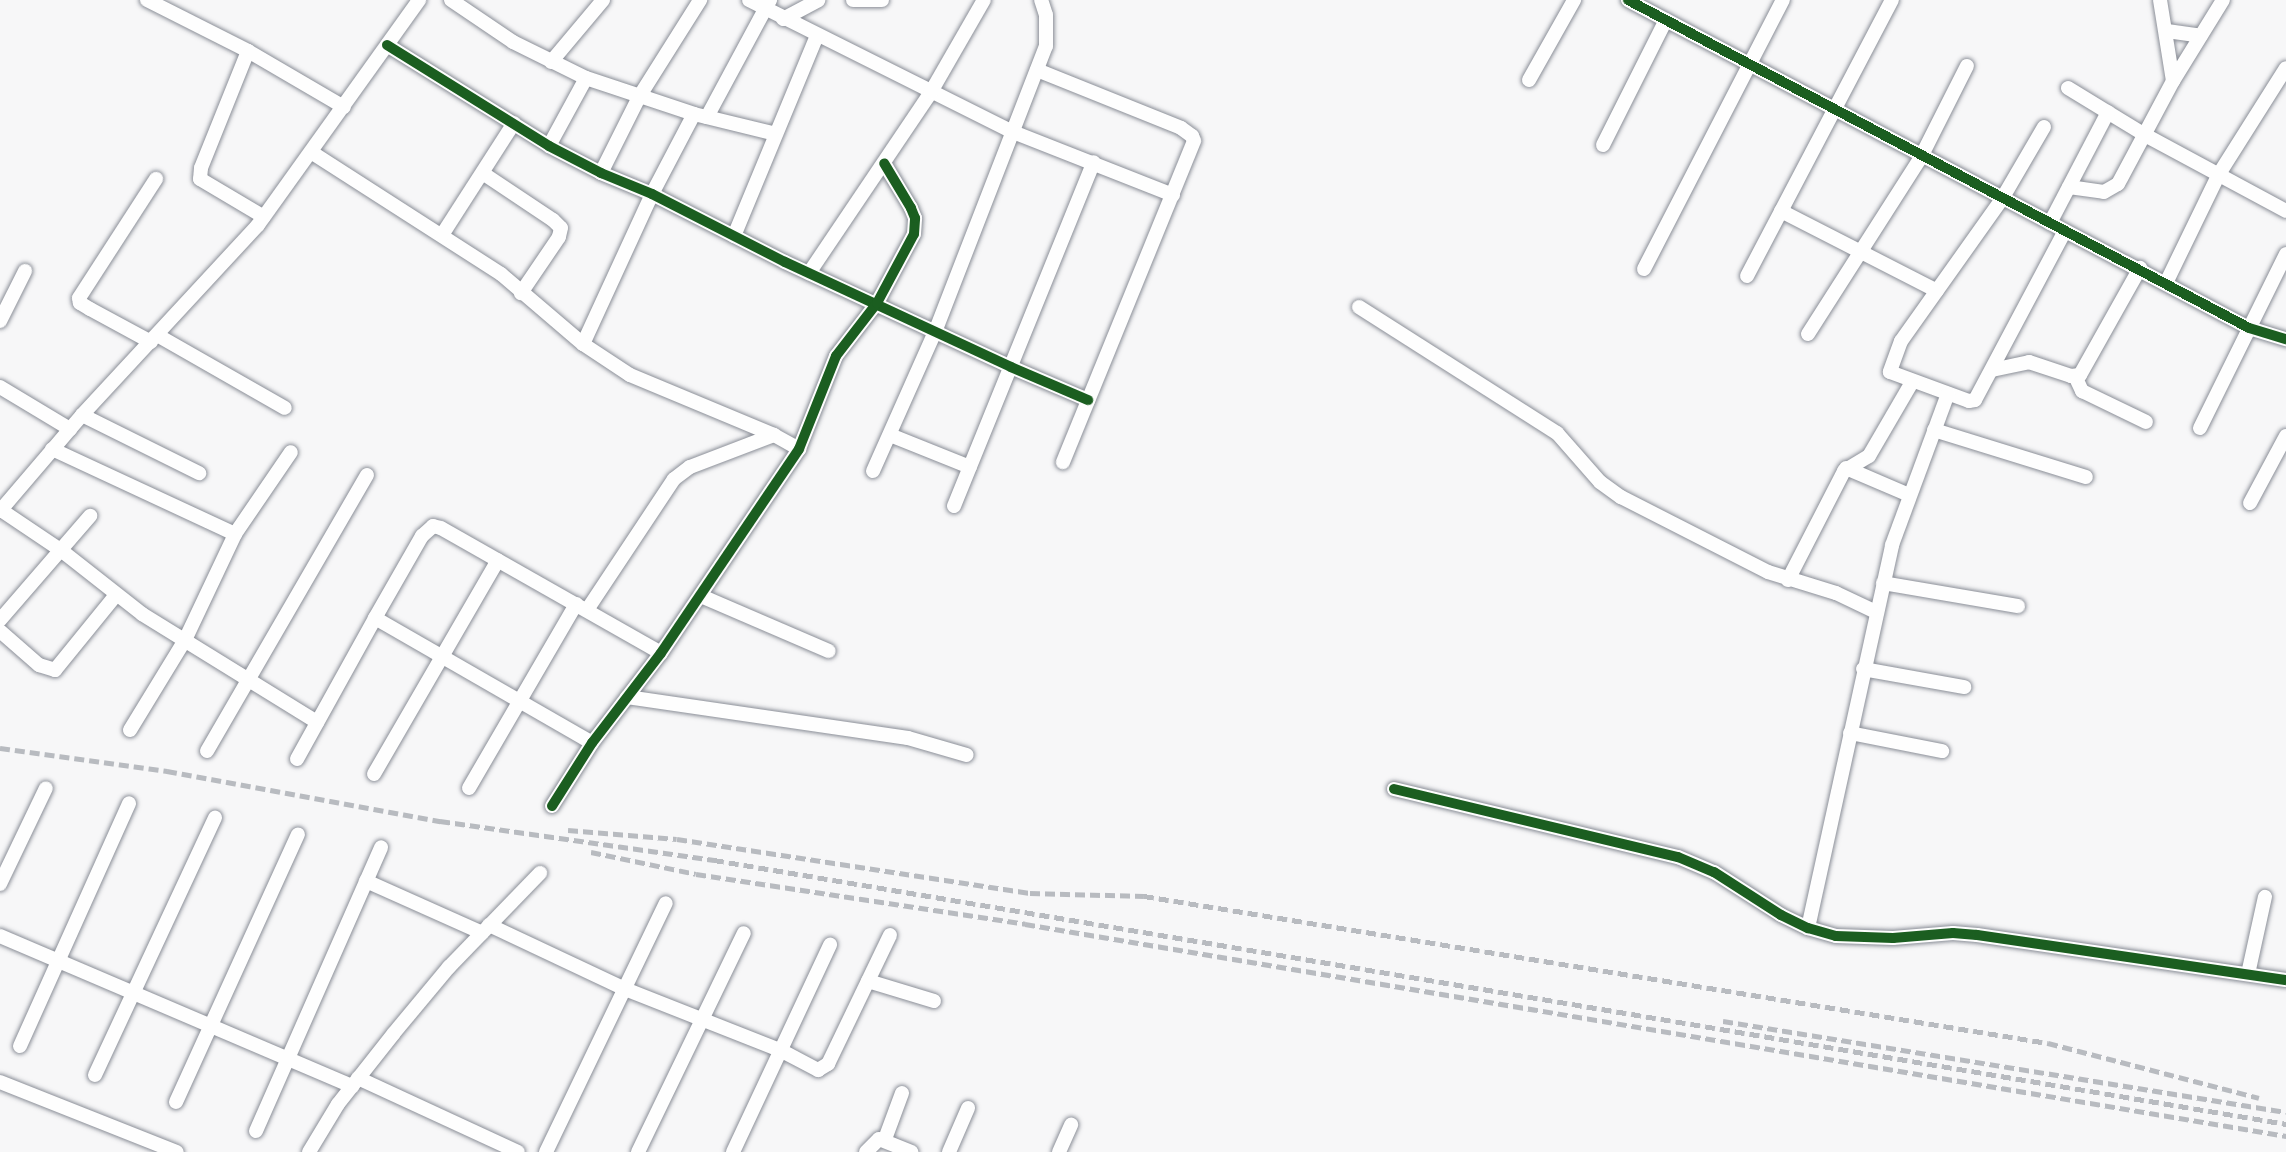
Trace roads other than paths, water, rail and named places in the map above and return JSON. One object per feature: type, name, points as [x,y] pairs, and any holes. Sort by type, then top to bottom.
[{"type":"street","points":[[147,0],[248,51],[344,107]]},
{"type":"street","points":[[317,722],[116,595],[3,503],[264,217],[419,0]]},
{"type":"street","points":[[451,0],[513,42],[586,78],[700,116],[776,134]]},
{"type":"street","points":[[601,173],[639,97],[700,0]]},
{"type":"street","points":[[749,0],[767,5],[783,19],[1013,132],[1172,195]]},
{"type":"street","points":[[783,19],[818,0]]},
{"type":"street","points":[[853,0],[882,0]]},
{"type":"street","points":[[809,273],[931,92],[984,0]]},
{"type":"street","points":[[873,471],[935,332],[1037,70],[1048,32],[1041,0]]},
{"type":"street","points":[[1529,80],[1574,0]]},
{"type":"street","points":[[1628,0],[1921,157],[2140,268],[2249,328],[2286,339]]},
{"type":"street","points":[[1771,0],[1771,22]]},
{"type":"street","points":[[1644,270],[1747,64],[1783,0]]},
{"type":"street","points":[[1746,275],[1892,0]]},
{"type":"street","points":[[2160,0],[2173,81]]},
{"type":"street","points":[[2069,187],[2104,192],[2113,188],[2173,81],[2223,0]]},
{"type":"street","points":[[551,62],[600,1]]},
{"type":"street","points":[[583,344],[652,194],[767,5]]},
{"type":"street","points":[[1603,145],[1666,20]]},
{"type":"street","points":[[2167,32],[2201,36]]},
{"type":"street","points":[[734,236],[817,36]]},
{"type":"street","points":[[387,45],[550,146],[601,173],[652,194],[809,273],[935,332],[1088,400]]},
{"type":"street","points":[[248,51],[201,168],[200,179],[264,217]]},
{"type":"street","points":[[1808,334],[1921,157],[1967,66]]},
{"type":"street","points":[[2166,283],[2219,174],[2286,68]]},
{"type":"street","points":[[1037,70],[1187,131],[1194,141],[1063,462]]},
{"type":"street","points":[[550,146],[586,78]]},
{"type":"street","points":[[2068,88],[2145,135],[2286,211]]},
{"type":"street","points":[[2050,223],[2108,112]]},
{"type":"street","points":[[442,235],[484,174],[514,123]]},
{"type":"street","points":[[2044,127],[2002,199],[1901,341],[1889,367],[1892,375],[1975,400],[2065,231]]},
{"type":"street","points":[[311,152],[501,274],[583,344],[630,375],[774,435],[799,449]]},
{"type":"street","points":[[954,506],[1094,162]]},
{"type":"street","points":[[552,806],[592,743],[662,653],[799,449],[836,356],[877,303],[916,227],[911,208],[884,163]]},
{"type":"street","points":[[484,174],[554,220],[561,228],[559,237],[521,293]]},
{"type":"street","points":[[156,179],[79,298],[80,303],[154,338],[285,408]]},
{"type":"street","points":[[1781,211],[1937,291]]},
{"type":"street","points":[[2200,428],[2286,254]]},
{"type":"street","points":[[1992,370],[2029,362],[2075,376],[2083,373],[2140,268]]},
{"type":"street","points":[[0,321],[24,271]]},
{"type":"street","points":[[1360,307],[1557,433],[1607,489],[1788,580],[1836,593],[1876,612]]},
{"type":"street","points":[[2075,376],[2082,390],[2146,422]]},
{"type":"street","points":[[1788,580],[1846,468],[1869,456],[1912,382]]},
{"type":"street","points":[[0,387],[70,429]]},
{"type":"street","points":[[1808,928],[1882,583],[1909,495],[1948,394]]},
{"type":"street","points":[[82,415],[199,473]]},
{"type":"street","points":[[1934,430],[2086,477]]},
{"type":"street","points":[[469,788],[520,701],[582,607],[674,478],[690,467],[774,435]]},
{"type":"street","points":[[890,435],[970,467]]},
{"type":"street","points":[[2250,503],[2286,436]]},
{"type":"street","points":[[52,449],[234,534]]},
{"type":"street","points":[[130,730],[185,640],[234,534],[291,453]]},
{"type":"street","points":[[1846,468],[1909,495]]},
{"type":"street","points":[[207,751],[367,475]]},
{"type":"street","points":[[0,620],[90,516]]},
{"type":"street","points":[[297,759],[422,536],[433,526],[442,528],[662,653]]},
{"type":"street","points":[[374,774],[498,560]]},
{"type":"street","points":[[1882,583],[2018,606]]},
{"type":"street","points":[[0,631],[39,666],[55,670],[116,595]]},
{"type":"street","points":[[701,596],[829,651]]},
{"type":"street","points":[[375,618],[592,743]]},
{"type":"street","points":[[1863,669],[1964,687]]},
{"type":"street","points":[[627,697],[908,738],[967,755]]},
{"type":"street","points":[[1850,733],[1942,751]]},
{"type":"street","points":[[2,876],[46,788]]},
{"type":"street","points":[[1394,789],[1678,858],[1714,872],[1762,904],[1808,928],[1836,936],[1867,939],[1953,933],[1988,936],[2286,980]]},
{"type":"street","points":[[20,1046],[56,960],[129,803]]},
{"type":"street","points":[[95,1075],[215,818]]},
{"type":"street","points":[[176,1102],[298,834]]},
{"type":"street","points":[[256,1131],[381,847]]},
{"type":"street","points":[[309,1152],[355,1082],[449,967],[540,873]]},
{"type":"street","points":[[366,881],[782,1051],[815,1069],[825,1068],[890,935]]},
{"type":"street","points":[[2248,974],[2265,897]]},
{"type":"street","points":[[546,1152],[666,902]]},
{"type":"street","points":[[638,1152],[744,933]]},
{"type":"street","points":[[0,936],[210,1028],[286,1059],[355,1082],[518,1152]]},
{"type":"street","points":[[733,1152],[830,945]]},
{"type":"street","points":[[868,981],[934,1001]]},
{"type":"street","points":[[0,1082],[177,1152]]},
{"type":"street","points":[[885,1139],[902,1093]]},
{"type":"street","points":[[948,1152],[968,1108]]},
{"type":"street","points":[[1059,1152],[1071,1125]]},
{"type":"street","points":[[866,1152],[875,1140],[885,1139],[912,1152]]},
{"type":"railway","points":[[0,748],[167,771],[440,821],[714,860],[2286,1124]]},
{"type":"railway","points":[[568,830],[677,839],[1030,893],[1144,896],[2048,1043],[2259,1098]]},
{"type":"railway","points":[[591,852],[696,874],[1025,924],[2286,1136]]},
{"type":"railway","points":[[1723,1021],[2286,1112]]}]
